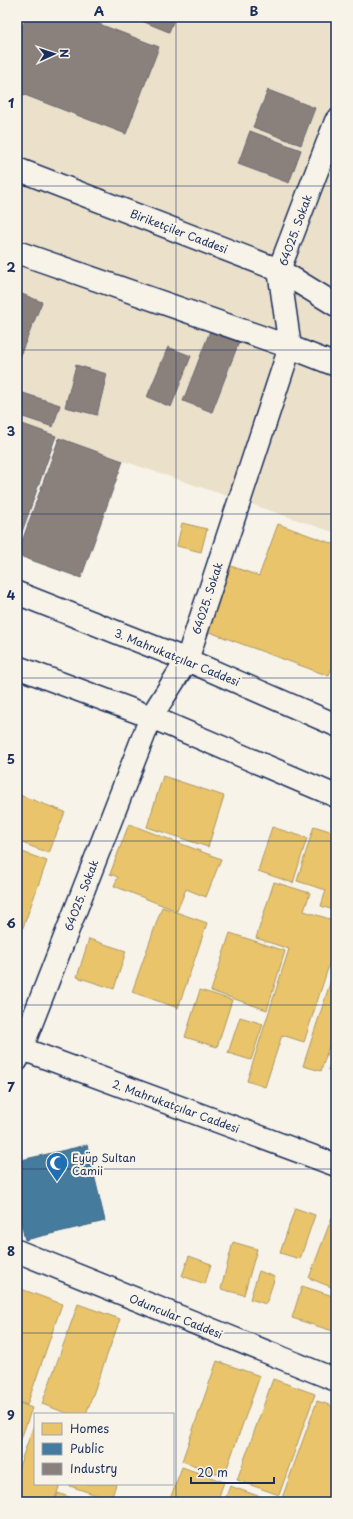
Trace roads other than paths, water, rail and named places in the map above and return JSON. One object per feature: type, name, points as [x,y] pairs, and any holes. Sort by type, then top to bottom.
[{"type":"street","name":"64025. Sokak","points":[[18,1052],[151,717],[187,660],[290,348],[279,270],[336,121]]},
{"type":"street","name":"Biriketçiler Caddesi","points":[[17,168],[279,270],[336,305]]},
{"type":"street","points":[[17,252],[336,365]]},
{"type":"street","name":"3. Mahrukatçılar Caddesi","points":[[17,593],[187,660],[336,725]]},
{"type":"street","points":[[17,667],[151,717],[336,796]]},
{"type":"street","name":"2. Mahrukatçılar Caddesi","points":[[18,1052],[336,1165]]},
{"type":"street","name":"Oduncular Caddesi","points":[[17,1251],[336,1380]]},
{"type":"place","name":"Eyüp Sultan Camii","points":[[57,1182]]}]
